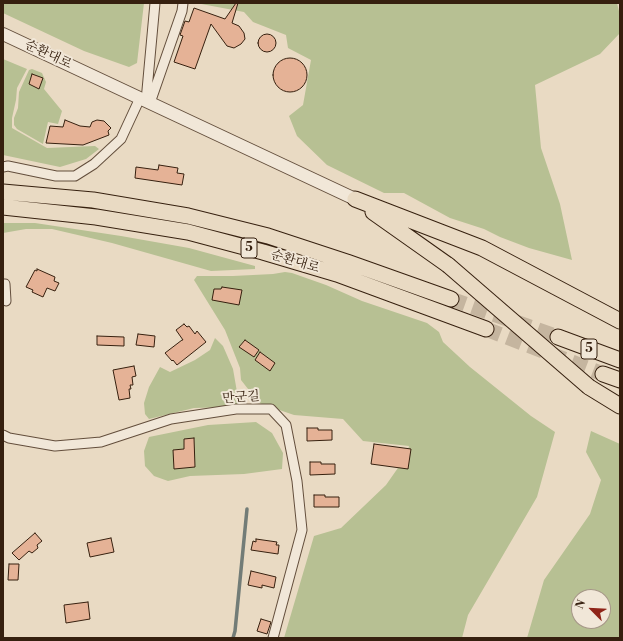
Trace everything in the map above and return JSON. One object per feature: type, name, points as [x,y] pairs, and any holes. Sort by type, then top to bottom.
[{"type":"highway","name":"순환대로","points":[[3,192],[93,200],[188,216],[268,236],[451,299]]},
{"type":"highway","points":[[354,198],[448,265],[588,388],[620,406]]},
{"type":"highway","points":[[354,198],[482,248],[620,321]]},
{"type":"highway","name":"순환대로","points":[[3,207],[96,216],[188,232],[337,274],[486,329]]},
{"type":"highway","name":"5","points":[[558,337],[620,360]]},
{"type":"highway","name":"5","points":[[603,374],[620,380]]},
{"type":"street","points":[[145,101],[155,3]]},
{"type":"street","points":[[3,167],[8,166],[56,176],[75,176],[94,164],[121,139],[145,101],[182,11],[183,3]]},
{"type":"street","name":"순환대로","points":[[3,34],[354,198]]},
{"type":"street","points":[[3,284],[5,284],[6,301]]},
{"type":"street","name":"만군길","points":[[3,435],[9,438],[55,446],[101,442],[171,419],[236,409],[271,409],[286,426],[297,481],[302,530],[273,638]]},
{"type":"green space","points":[[3,3],[144,3],[137,63],[129,67],[84,51],[3,13]]},
{"type":"green space","points":[[196,3],[617,3],[620,15],[620,33],[600,54],[535,85],[541,148],[560,204],[572,260],[529,248],[484,229],[450,218],[404,193],[384,193],[327,165],[297,136],[289,116],[303,105],[311,60],[288,48],[286,35],[253,22],[244,12]]},
{"type":"green space","points":[[3,59],[27,69],[17,88],[12,118],[12,128],[47,148],[95,146],[99,149],[86,159],[60,167],[3,155]]},
{"type":"green space","points":[[32,69],[42,73],[46,82],[44,89],[62,111],[58,124],[48,122],[43,144],[17,129],[14,125],[14,118],[18,108],[19,92],[29,70]]},
{"type":"green space","points":[[3,223],[35,223],[189,248],[255,266],[255,269],[211,271],[112,243],[52,229],[26,229],[3,233]]},
{"type":"green space","points":[[285,272],[326,285],[362,301],[427,323],[439,332],[443,342],[470,367],[531,416],[555,432],[537,497],[468,615],[462,638],[284,638],[314,536],[341,528],[386,485],[407,455],[409,446],[363,441],[343,419],[294,415],[259,403],[241,380],[240,368],[225,330],[194,280],[197,276],[233,276]]},
{"type":"green space","points":[[215,338],[223,346],[233,369],[237,392],[243,403],[231,407],[194,408],[149,419],[145,414],[144,403],[149,387],[160,367],[170,372],[195,360],[210,350]]},
{"type":"green space","points":[[256,422],[272,433],[283,453],[282,469],[244,474],[190,476],[168,481],[154,476],[145,466],[144,451],[149,437],[208,425]]},
{"type":"green space","points":[[591,431],[620,444],[620,638],[527,638],[544,580],[590,514],[601,480],[586,452]]},
{"type":"building","points":[[236,3],[238,3],[232,23],[239,26],[244,33],[245,39],[241,44],[234,48],[227,46],[211,24],[195,69],[174,62],[183,36],[180,35],[185,21],[189,22],[194,8],[225,19]]},
{"type":"building","points":[[267,34],[273,37],[276,43],[273,49],[267,52],[261,49],[258,43],[261,37]]},
{"type":"building","points":[[287,58],[293,58],[302,63],[306,69],[306,81],[302,87],[293,92],[287,92],[278,87],[273,78],[273,72],[278,63]]},
{"type":"building","points":[[32,74],[43,78],[39,89],[29,84]]},
{"type":"building","points":[[65,120],[80,126],[90,127],[92,122],[97,120],[104,121],[111,128],[108,131],[109,135],[83,145],[46,143],[50,126],[63,127]]},
{"type":"building","points":[[159,165],[178,168],[177,173],[184,174],[182,185],[135,178],[136,167],[158,170]]},
{"type":"building","points":[[37,269],[55,277],[54,281],[59,283],[55,291],[47,288],[43,297],[32,292],[33,290],[26,287]]},
{"type":"building","points":[[222,287],[242,290],[239,305],[212,300],[214,289],[221,289]]},
{"type":"building","points":[[184,324],[187,327],[189,326],[195,334],[197,331],[206,342],[177,365],[165,353],[183,340],[176,330]]},
{"type":"building","points":[[138,334],[155,336],[154,347],[136,345]]},
{"type":"building","points":[[97,336],[124,337],[124,346],[97,345]]},
{"type":"building","points":[[245,340],[259,350],[254,357],[239,347]]},
{"type":"building","points":[[260,352],[275,363],[270,371],[255,360]]},
{"type":"building","points":[[134,366],[136,376],[132,377],[133,385],[130,385],[131,389],[129,389],[130,398],[119,400],[113,370]]},
{"type":"building","points":[[307,428],[332,430],[332,440],[307,441]]},
{"type":"building","points":[[194,438],[195,467],[174,469],[173,450],[184,449],[184,439]]},
{"type":"building","points":[[374,444],[411,449],[408,469],[371,464]]},
{"type":"building","points":[[310,462],[335,464],[335,474],[310,475]]},
{"type":"building","points":[[314,495],[339,497],[339,507],[314,507]]},
{"type":"building","points":[[35,533],[42,541],[37,545],[38,548],[32,553],[29,551],[19,560],[12,553]]},
{"type":"building","points":[[111,538],[114,552],[90,557],[87,543]]},
{"type":"building","points":[[256,539],[277,542],[276,545],[279,545],[278,554],[251,550],[253,541],[256,542]]},
{"type":"building","points":[[9,564],[19,564],[18,580],[8,580]]},
{"type":"building","points":[[251,571],[276,577],[274,588],[262,585],[262,588],[248,585]]},
{"type":"building","points":[[88,602],[90,619],[66,623],[64,605]]},
{"type":"building","points":[[261,619],[271,622],[267,634],[257,631]]},
{"type":"waterway","points":[[233,638],[235,631],[247,509]]},
{"type":"tunnel","points":[[451,299],[558,337]]},
{"type":"tunnel","points":[[486,329],[603,374]]}]
